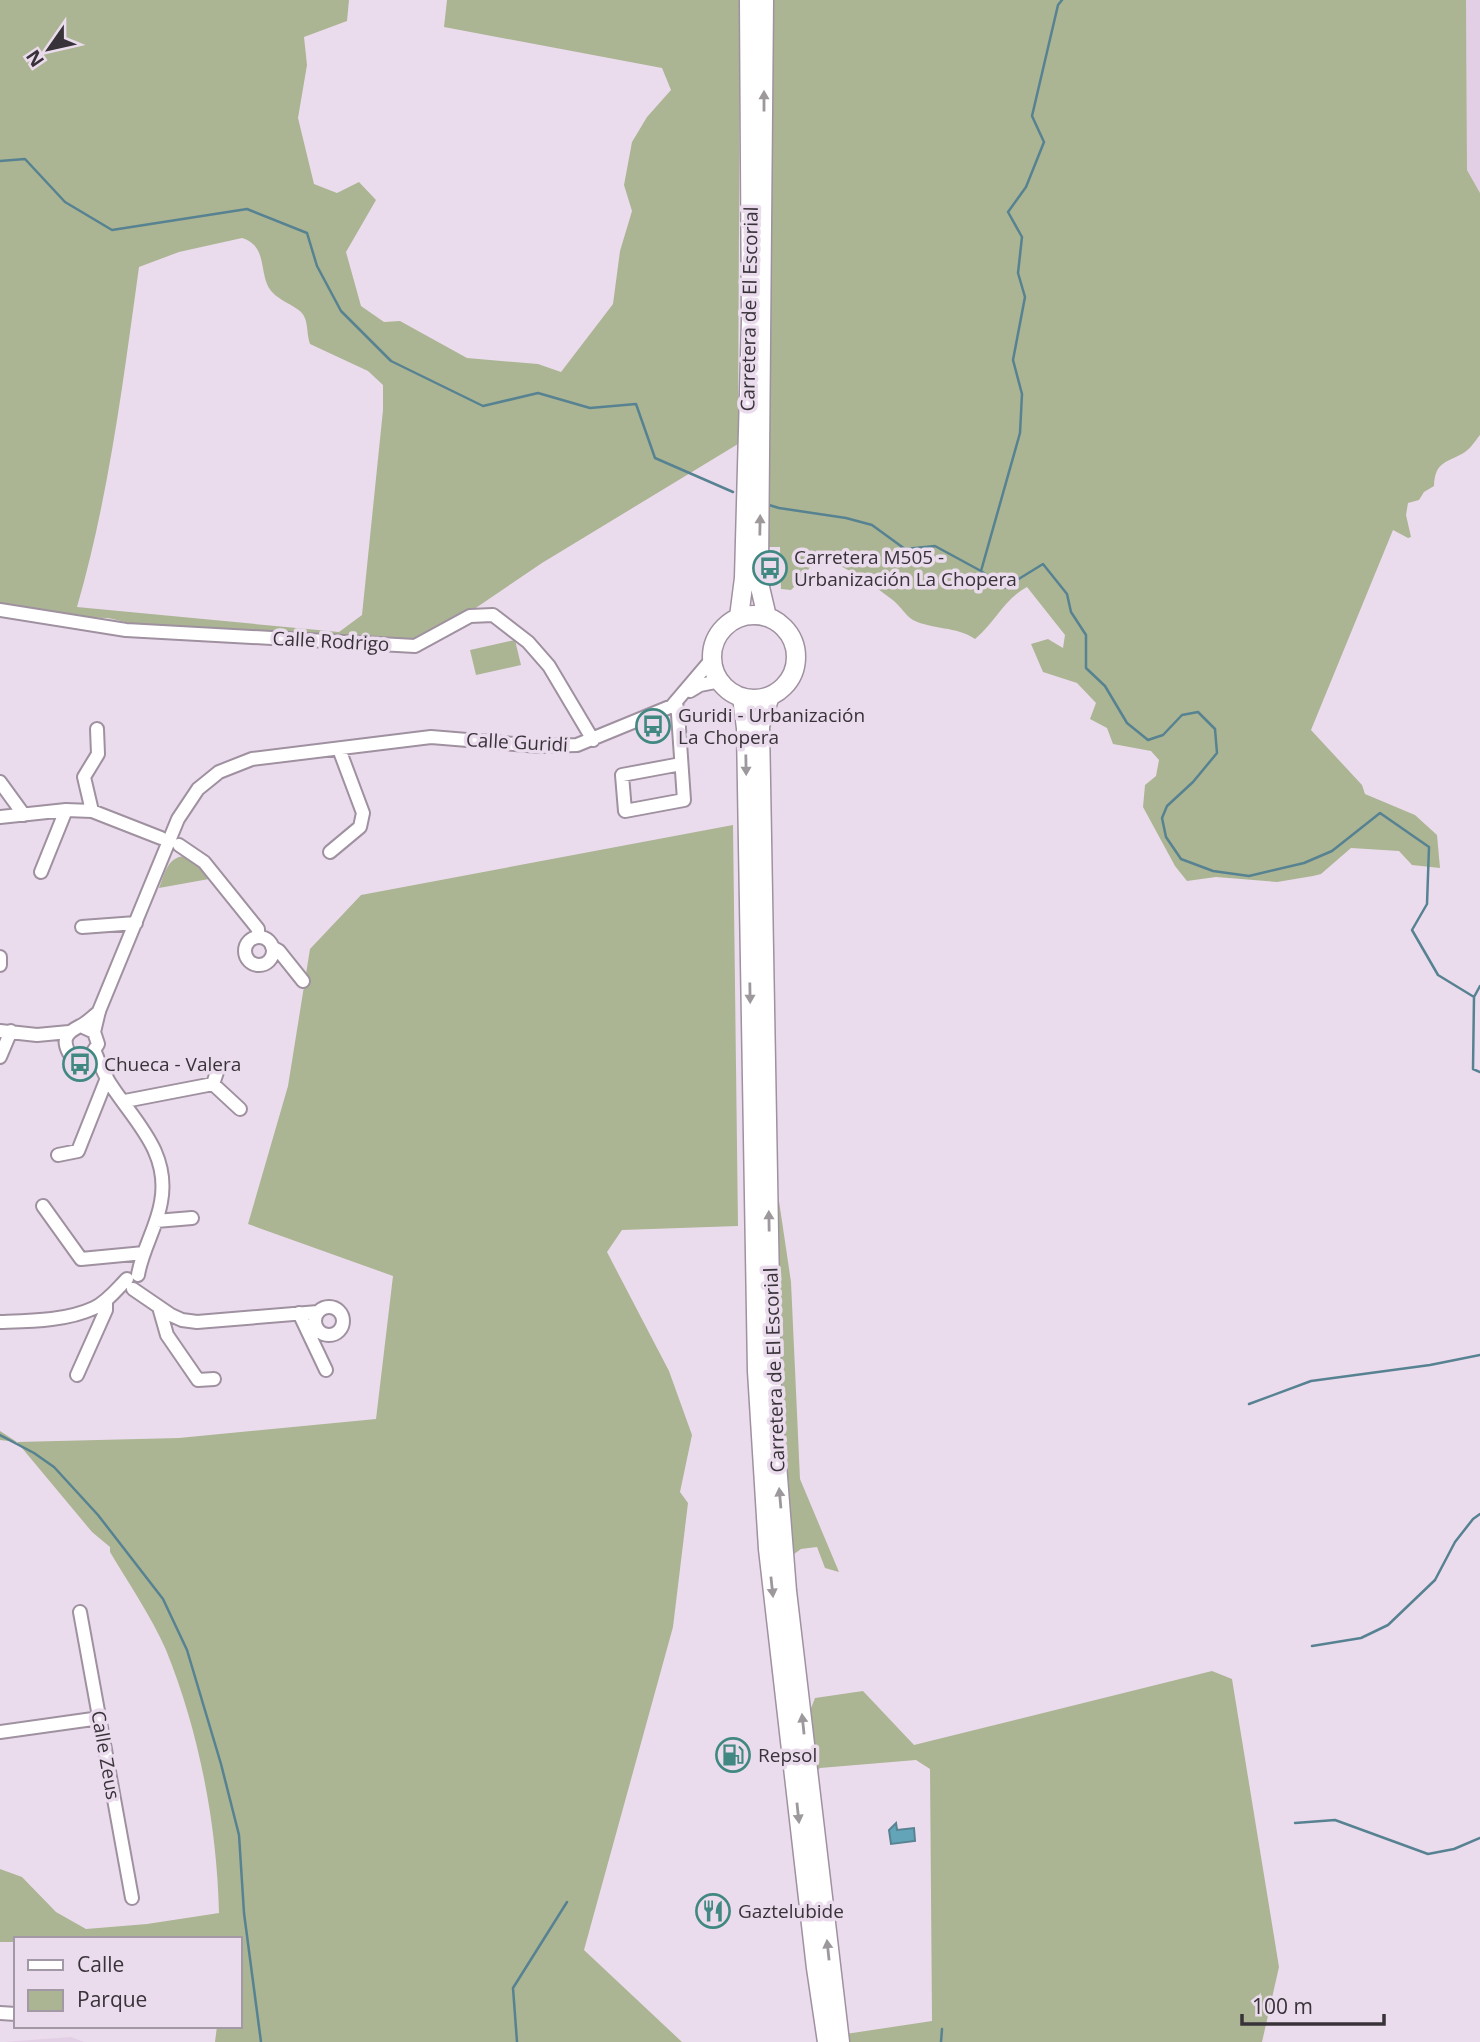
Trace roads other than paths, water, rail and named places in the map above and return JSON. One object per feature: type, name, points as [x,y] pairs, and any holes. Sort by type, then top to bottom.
[{"type":"highway","name":"Carretera de El Escorial","points":[[761,1],[759,575],[767,617]]},
{"type":"highway","name":"Carretera de El Escorial","points":[[739,617],[744,578],[761,1]]},
{"type":"highway","points":[[739,617],[767,617],[780,624],[790,635],[795,656],[791,677],[782,688],[770,696],[756,699],[742,697],[729,691],[720,681],[712,659],[713,646],[719,634],[739,617]]},
{"type":"highway","name":"Carretera de El Escorial","points":[[770,696],[760,726],[772,1401],[787,1591],[840,2042]]},
{"type":"highway","name":"Carretera de El Escorial","points":[[742,697],[746,728],[758,1397],[768,1549],[816,1968],[827,2042]]},
{"type":"street","name":"Calle Rodrigo","points":[[0,610],[126,630],[415,646],[470,616],[493,615],[528,642],[549,666],[593,740]]},
{"type":"street","name":"Calle Guridi","points":[[680,698],[712,659]]},
{"type":"street","name":"Calle Guridi","points":[[94,1032],[99,1012],[166,851],[176,839],[186,804],[198,789],[219,772],[252,760],[431,737],[539,746],[577,744],[667,709],[700,685],[720,681]]},
{"type":"street","points":[[680,698],[684,800],[625,811],[622,775],[681,764]]},
{"type":"street","points":[[92,811],[84,777],[98,754],[97,729]]},
{"type":"street","points":[[330,852],[359,827],[363,813],[339,749]]},
{"type":"street","points":[[0,782],[24,815]]},
{"type":"street","points":[[41,872],[66,810]]},
{"type":"street","points":[[0,817],[66,810],[92,811],[161,838]]},
{"type":"street","points":[[166,851],[161,846],[164,834],[176,839],[204,862],[258,929],[258,937]]},
{"type":"street","points":[[82,927],[136,923]]},
{"type":"street","points":[[258,937],[268,940],[273,952],[269,961],[259,965],[250,961],[245,952],[246,947],[258,937]]},
{"type":"street","points":[[272,947],[279,951],[303,981]]},
{"type":"street","points":[[0,957],[0,965]]},
{"type":"street","name":"Calle Guridi","points":[[75,1029],[99,1012]]},
{"type":"street","points":[[66,1048],[66,1037],[75,1029]]},
{"type":"street","points":[[0,1057],[6,1031],[37,1035],[75,1029],[94,1032],[97,1044],[94,1052],[82,1059]]},
{"type":"street","points":[[37,1035],[66,1048],[72,1056],[82,1059],[107,1078]]},
{"type":"street","points":[[0,1322],[71,1315],[93,1308],[136,1276],[156,1221],[162,1201],[159,1157],[151,1140],[107,1078],[94,1052]]},
{"type":"street","points":[[213,1084],[219,1066]]},
{"type":"street","points":[[58,1155],[78,1151],[107,1078]]},
{"type":"street","points":[[125,1101],[213,1084]]},
{"type":"street","points":[[213,1084],[240,1109]]},
{"type":"street","points":[[43,1206],[82,1259],[136,1276],[158,1306],[182,1320],[197,1322],[318,1312]]},
{"type":"street","points":[[156,1221],[192,1218]]},
{"type":"street","points":[[77,1375],[110,1296]]},
{"type":"street","points":[[158,1306],[167,1335],[198,1380],[214,1379]]},
{"type":"street","points":[[299,1313],[326,1370]]},
{"type":"street","name":"Calle Zeus","points":[[80,1612],[132,1898]]},
{"type":"street","points":[[0,1732],[100,1718]]},
{"type":"water","points":[[896,1823],[897,1830],[914,1828],[915,1841],[891,1844],[889,1830]]},
{"type":"waterway","points":[[981,571],[1020,433],[1022,394],[1013,360],[1025,297],[1018,273],[1022,237],[1008,212],[1026,187],[1044,142],[1032,116],[1058,5],[1062,0]]},
{"type":"waterway","points":[[0,161],[25,159],[65,202],[112,230],[247,209],[307,233],[317,266],[341,311],[391,361],[483,406],[538,393],[590,408],[636,404],[655,458],[733,492]]},
{"type":"waterway","points":[[769,505],[872,525],[905,549],[935,546],[981,571],[1004,588],[1043,564],[1067,594],[1071,612],[1086,635],[1086,668],[1105,686],[1127,723],[1148,740],[1163,735],[1182,715],[1198,712],[1215,729],[1217,753],[1193,782],[1167,806],[1162,818],[1166,837],[1181,859],[1213,871],[1249,876],[1304,863],[1332,851],[1380,813],[1429,847],[1427,904],[1412,930],[1438,975],[1474,997],[1473,1069],[1480,1072]]},
{"type":"waterway","points":[[1474,997],[1480,986]]},
{"type":"waterway","points":[[1249,1404],[1311,1381],[1430,1365],[1480,1355]]},
{"type":"waterway","points":[[0,1435],[54,1467],[98,1515],[163,1599],[187,1650],[239,1835],[244,1913],[261,2042]]},
{"type":"waterway","points":[[1312,1646],[1361,1638],[1388,1625],[1435,1580],[1455,1542],[1480,1514]]},
{"type":"waterway","points":[[1295,1823],[1335,1820],[1428,1854],[1454,1849],[1480,1838]]},
{"type":"waterway","points":[[517,2042],[513,1988],[567,1902]]},
{"type":"waterway","points":[[941,2042],[942,2029]]},
{"type":"place","name":"Carretera M505 - Urbanización La Chopera","points":[[770,568]]},
{"type":"place","name":"Guridi - Urbanización La Chopera","points":[[653,726]]},
{"type":"place","name":"Chueca - Valera","points":[[80,1064]]},
{"type":"place","name":"Repsol","points":[[733,1755]]},
{"type":"place","name":"Gaztelubide","points":[[713,1911]]}]
